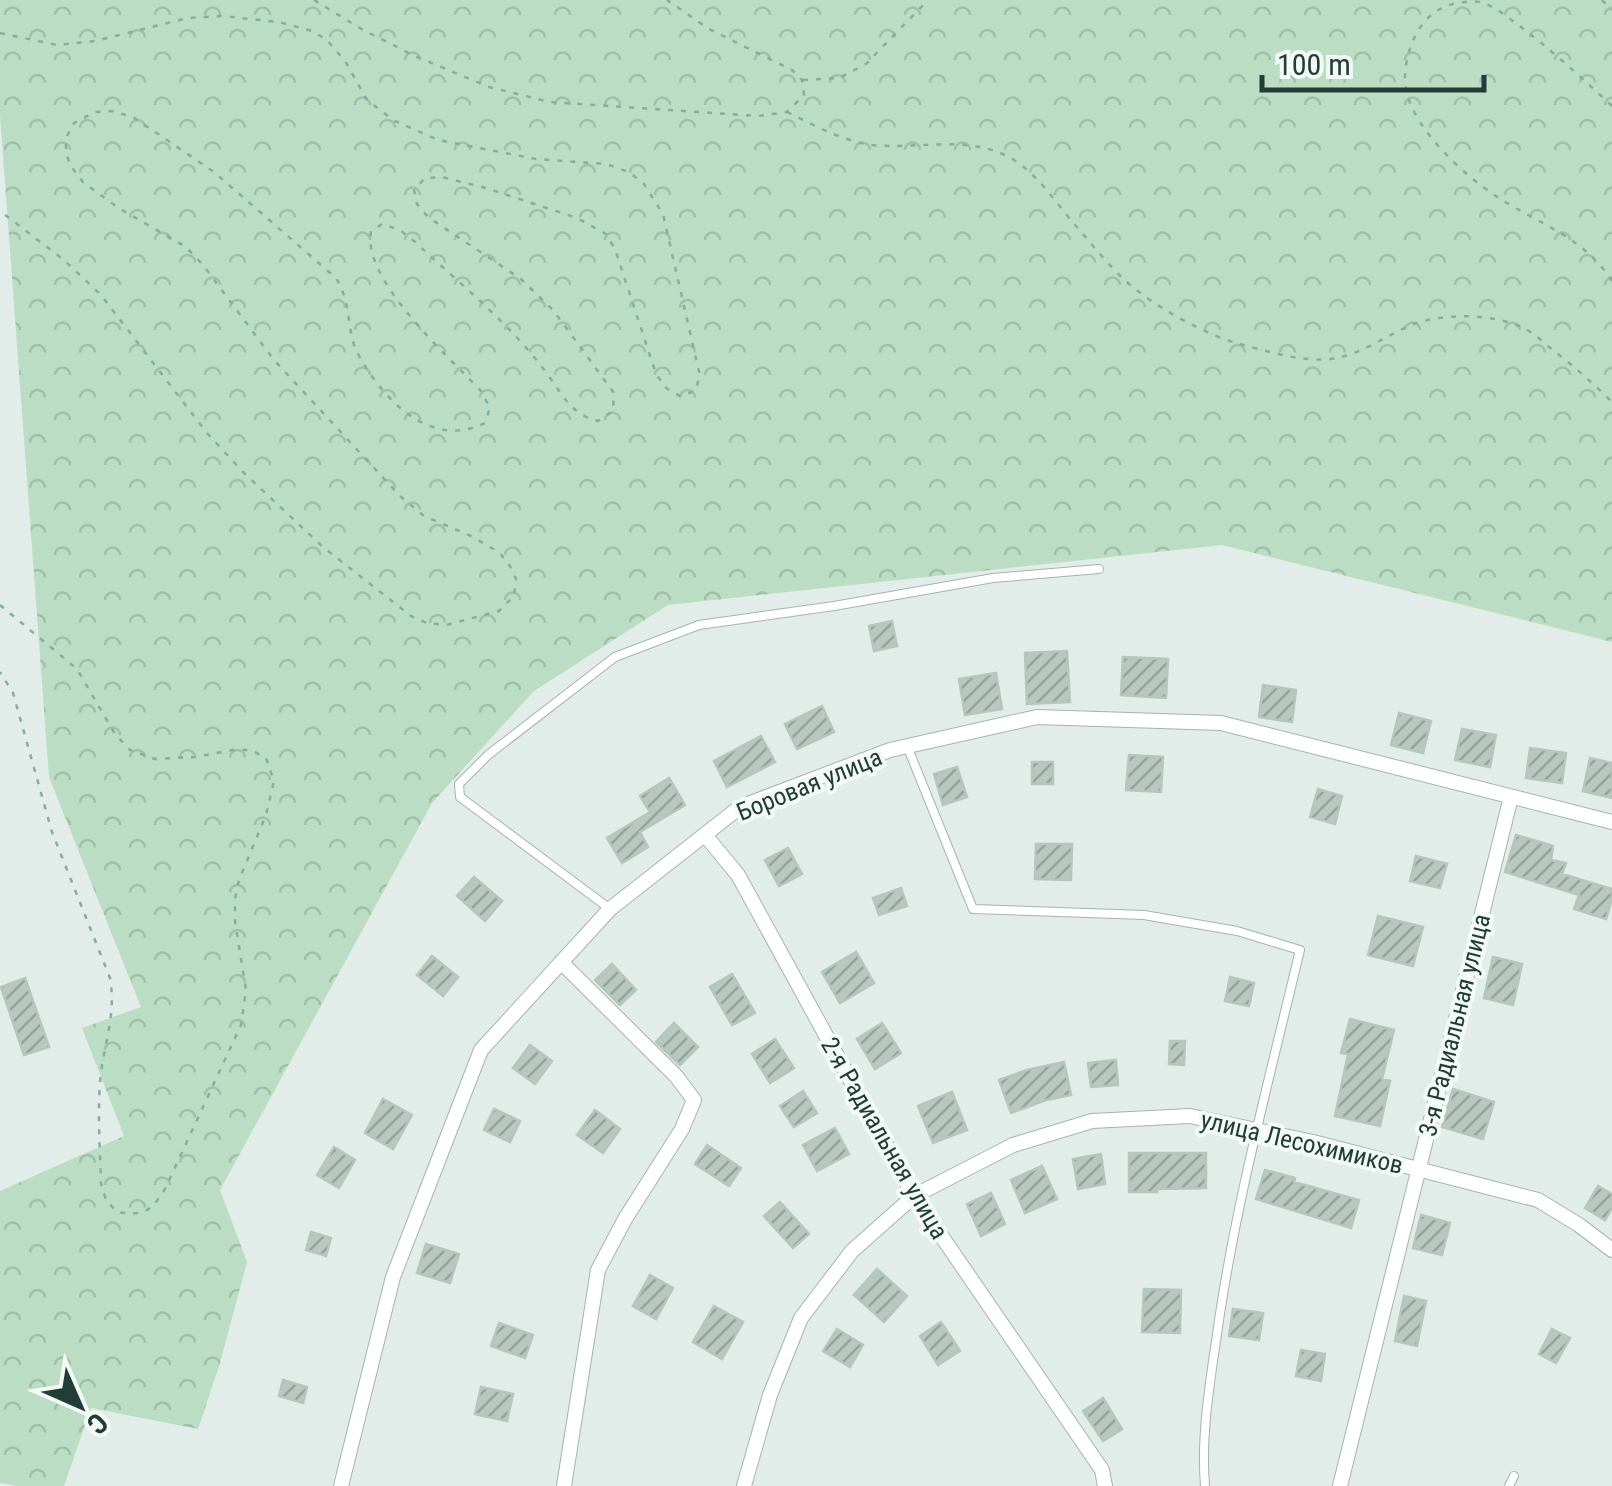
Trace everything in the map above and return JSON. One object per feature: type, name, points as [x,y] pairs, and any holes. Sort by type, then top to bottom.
[{"type":"street","name":"Боровая улица","points":[[341,1486],[392,1278],[481,1050],[610,909],[740,808],[890,750],[1037,716],[1220,723],[1612,822]]},
{"type":"street","name":"3-я Радиальная улица","points":[[1340,1486],[1512,797]]},
{"type":"street","name":"2-я Радиальная улица","points":[[705,835],[738,875],[914,1196],[1102,1470],[1106,1486]]},
{"type":"street","points":[[561,962],[676,1076],[694,1100],[682,1129],[598,1270],[564,1486]]},
{"type":"street","name":"улица Лесохимиков","points":[[744,1486],[770,1396],[801,1318],[852,1251],[914,1196],[1013,1145],[1092,1121],[1190,1116],[1418,1169],[1538,1200],[1612,1250]]},
{"type":"lane","points":[[610,909],[460,797],[460,784],[488,755],[615,657],[700,625],[993,578],[1099,569]]},
{"type":"lane","points":[[907,746],[973,910],[1144,916],[1237,931],[1300,950],[1225,1273],[1208,1394],[1204,1486]]},
{"type":"lane","points":[[1509,1486],[1514,1476]]},
{"type":"path","points":[[314,0],[415,56],[490,87],[550,102],[758,116],[787,112],[865,144],[976,146],[1012,159],[1034,177],[1105,260],[1139,292],[1203,331],[1236,344],[1304,359],[1335,358],[1366,349],[1412,325],[1444,316],[1492,320],[1526,329],[1589,378],[1612,402]]},
{"type":"path","points":[[667,0],[708,29],[792,70],[802,80],[804,95],[787,112]]},
{"type":"path","points":[[802,80],[839,78],[866,64],[928,0]]},
{"type":"path","points":[[1602,0],[1612,10]]},
{"type":"path","points":[[1612,106],[1558,55],[1498,10],[1478,1],[1446,5],[1428,17],[1408,56],[1406,96],[1423,129],[1495,196],[1590,252],[1612,281]]},
{"type":"path","points":[[0,33],[58,45],[95,41],[188,18],[222,16],[279,22],[312,31],[327,40],[345,61],[367,100],[394,120],[438,140],[536,160],[606,164],[628,172],[644,184],[662,214],[700,376],[695,391],[680,396],[666,388],[656,374],[616,248],[606,234],[577,218],[486,188],[442,177],[425,178],[414,190],[416,204],[521,279],[553,310],[614,393],[614,411],[598,422],[583,418],[526,344],[414,241],[400,230],[382,224],[371,232],[369,243],[388,288],[480,391],[490,408],[485,423],[471,430],[430,427],[388,399],[360,359],[345,293],[336,278],[214,172],[134,116],[94,112],[74,123],[66,138],[66,152],[83,182],[117,208],[186,248],[274,360],[400,496],[424,516],[500,553],[512,569],[516,580],[514,596],[500,611],[446,625],[427,623],[411,616],[324,547],[244,472],[207,433],[101,295],[64,260],[0,211]]},
{"type":"path","points":[[0,605],[77,669],[115,734],[130,750],[155,759],[251,750],[266,758],[274,781],[266,815],[235,899],[234,921],[246,990],[241,1025],[165,1189],[154,1206],[139,1215],[117,1212],[106,1200],[101,1184],[102,1072],[113,1000],[110,978],[52,832],[12,692],[0,672]]},
{"type":"green space","points":[[0,0],[1612,0],[1612,642],[1222,545],[668,605],[534,691],[432,803],[220,1190],[247,1262],[198,1429],[91,1408],[64,1486],[0,1483],[0,1191],[124,1136],[82,1028],[141,1007],[49,777],[0,115]]},
{"type":"building","points":[[892,621],[897,646],[874,651],[869,626]]},
{"type":"building","points":[[1067,651],[1070,702],[1027,704],[1025,653]]},
{"type":"building","points":[[1123,657],[1168,659],[1166,698],[1121,695]]},
{"type":"building","points":[[996,673],[1002,709],[965,715],[959,679]]},
{"type":"building","points":[[1263,685],[1296,690],[1292,722],[1259,717]]},
{"type":"building","points":[[822,706],[834,732],[797,749],[785,724]]},
{"type":"building","points":[[1399,713],[1431,721],[1423,753],[1391,745]]},
{"type":"building","points":[[1462,729],[1496,735],[1490,767],[1455,760]]},
{"type":"building","points":[[761,736],[775,762],[727,787],[714,761]]},
{"type":"building","points":[[1530,748],[1566,753],[1562,783],[1526,778]]},
{"type":"building","points":[[1129,755],[1163,757],[1161,792],[1126,790]]},
{"type":"building","points":[[1590,758],[1612,763],[1612,798],[1583,791]]},
{"type":"building","points":[[1032,762],[1053,762],[1053,784],[1032,784]]},
{"type":"building","points":[[957,767],[967,797],[943,805],[934,774]]},
{"type":"building","points":[[669,778],[685,805],[640,832],[648,847],[622,863],[607,838],[650,812],[640,796]]},
{"type":"building","points":[[1318,789],[1342,796],[1335,824],[1310,817]]},
{"type":"building","points":[[1516,835],[1553,846],[1551,860],[1566,863],[1562,874],[1612,889],[1606,919],[1574,909],[1579,895],[1505,872]]},
{"type":"building","points":[[1036,844],[1072,844],[1071,880],[1035,879]]},
{"type":"building","points":[[788,848],[802,874],[779,886],[765,860]]},
{"type":"building","points":[[1416,856],[1447,864],[1440,888],[1410,881]]},
{"type":"building","points":[[474,877],[502,901],[485,921],[457,896]]},
{"type":"building","points":[[901,888],[907,906],[879,915],[873,898]]},
{"type":"building","points":[[1378,916],[1423,927],[1413,966],[1368,955]]},
{"type":"building","points":[[856,952],[874,983],[840,1003],[822,972]]},
{"type":"building","points":[[432,956],[458,977],[443,996],[417,975]]},
{"type":"building","points":[[1493,957],[1522,964],[1513,1005],[1484,998]]},
{"type":"building","points":[[612,964],[636,990],[620,1005],[595,980]]},
{"type":"building","points":[[732,974],[755,1013],[732,1025],[710,987]]},
{"type":"building","points":[[1230,977],[1254,983],[1249,1006],[1225,1001]]},
{"type":"building","points":[[25,978],[49,1047],[24,1055],[1,987]]},
{"type":"building","points":[[1350,1019],[1394,1030],[1382,1079],[1390,1081],[1380,1126],[1335,1116],[1348,1054],[1341,1053]]},
{"type":"building","points":[[674,1023],[698,1047],[680,1065],[656,1042]]},
{"type":"building","points":[[882,1023],[901,1053],[875,1069],[857,1039]]},
{"type":"building","points":[[775,1039],[794,1068],[770,1083],[752,1054]]},
{"type":"building","points":[[1170,1041],[1185,1041],[1184,1065],[1169,1064]]},
{"type":"building","points":[[530,1045],[552,1061],[535,1084],[513,1068]]},
{"type":"building","points":[[1116,1060],[1118,1085],[1091,1087],[1088,1063]]},
{"type":"building","points":[[1064,1062],[1071,1095],[1011,1113],[999,1080]]},
{"type":"building","points":[[1453,1089],[1494,1102],[1483,1139],[1442,1127]]},
{"type":"building","points":[[803,1091],[817,1113],[794,1127],[780,1106]]},
{"type":"building","points":[[952,1092],[967,1130],[933,1143],[918,1106]]},
{"type":"building","points":[[383,1099],[412,1115],[393,1149],[365,1133]]},
{"type":"building","points":[[494,1109],[520,1121],[510,1142],[484,1130]]},
{"type":"building","points":[[595,1110],[620,1129],[603,1153],[577,1135]]},
{"type":"building","points":[[835,1128],[849,1154],[817,1171],[803,1145]]},
{"type":"building","points":[[707,1145],[741,1168],[729,1186],[695,1164]]},
{"type":"building","points":[[334,1147],[355,1160],[339,1188],[317,1175]]},
{"type":"building","points":[[1129,1153],[1206,1153],[1206,1188],[1129,1192]]},
{"type":"building","points":[[1101,1154],[1105,1184],[1078,1189],[1073,1159]]},
{"type":"building","points":[[1042,1166],[1057,1199],[1025,1213],[1011,1180]]},
{"type":"building","points":[[1265,1170],[1359,1200],[1351,1228],[1256,1199]]},
{"type":"building","points":[[1598,1186],[1612,1194],[1612,1208],[1605,1220],[1585,1208]]},
{"type":"building","points":[[991,1193],[1005,1224],[981,1236],[967,1204]]},
{"type":"building","points":[[780,1202],[809,1234],[793,1248],[764,1216]]},
{"type":"building","points":[[1421,1215],[1450,1223],[1442,1255],[1413,1248]]},
{"type":"building","points":[[311,1232],[331,1238],[326,1256],[306,1250]]},
{"type":"building","points":[[426,1244],[459,1254],[450,1283],[417,1273]]},
{"type":"building","points":[[877,1269],[907,1296],[884,1322],[854,1295]]},
{"type":"building","points":[[650,1275],[673,1288],[656,1319],[633,1306]]},
{"type":"building","points":[[1144,1289],[1181,1290],[1180,1333],[1142,1332]]},
{"type":"building","points":[[1404,1296],[1426,1301],[1417,1346],[1395,1341]]},
{"type":"building","points":[[714,1306],[743,1322],[722,1359],[693,1342]]},
{"type":"building","points":[[1233,1309],[1263,1313],[1259,1340],[1229,1336]]},
{"type":"building","points":[[941,1322],[960,1351],[938,1365],[920,1336]]},
{"type":"building","points":[[499,1323],[533,1335],[525,1358],[491,1346]]},
{"type":"building","points":[[837,1329],[863,1345],[850,1367],[823,1351]]},
{"type":"building","points":[[1552,1329],[1570,1338],[1556,1363],[1539,1354]]},
{"type":"building","points":[[1301,1350],[1325,1354],[1321,1381],[1296,1376]]},
{"type":"building","points":[[283,1380],[307,1387],[303,1403],[279,1396]]},
{"type":"building","points":[[481,1387],[513,1394],[507,1421],[475,1414]]},
{"type":"building","points":[[1103,1398],[1122,1429],[1103,1441],[1083,1411]]}]
